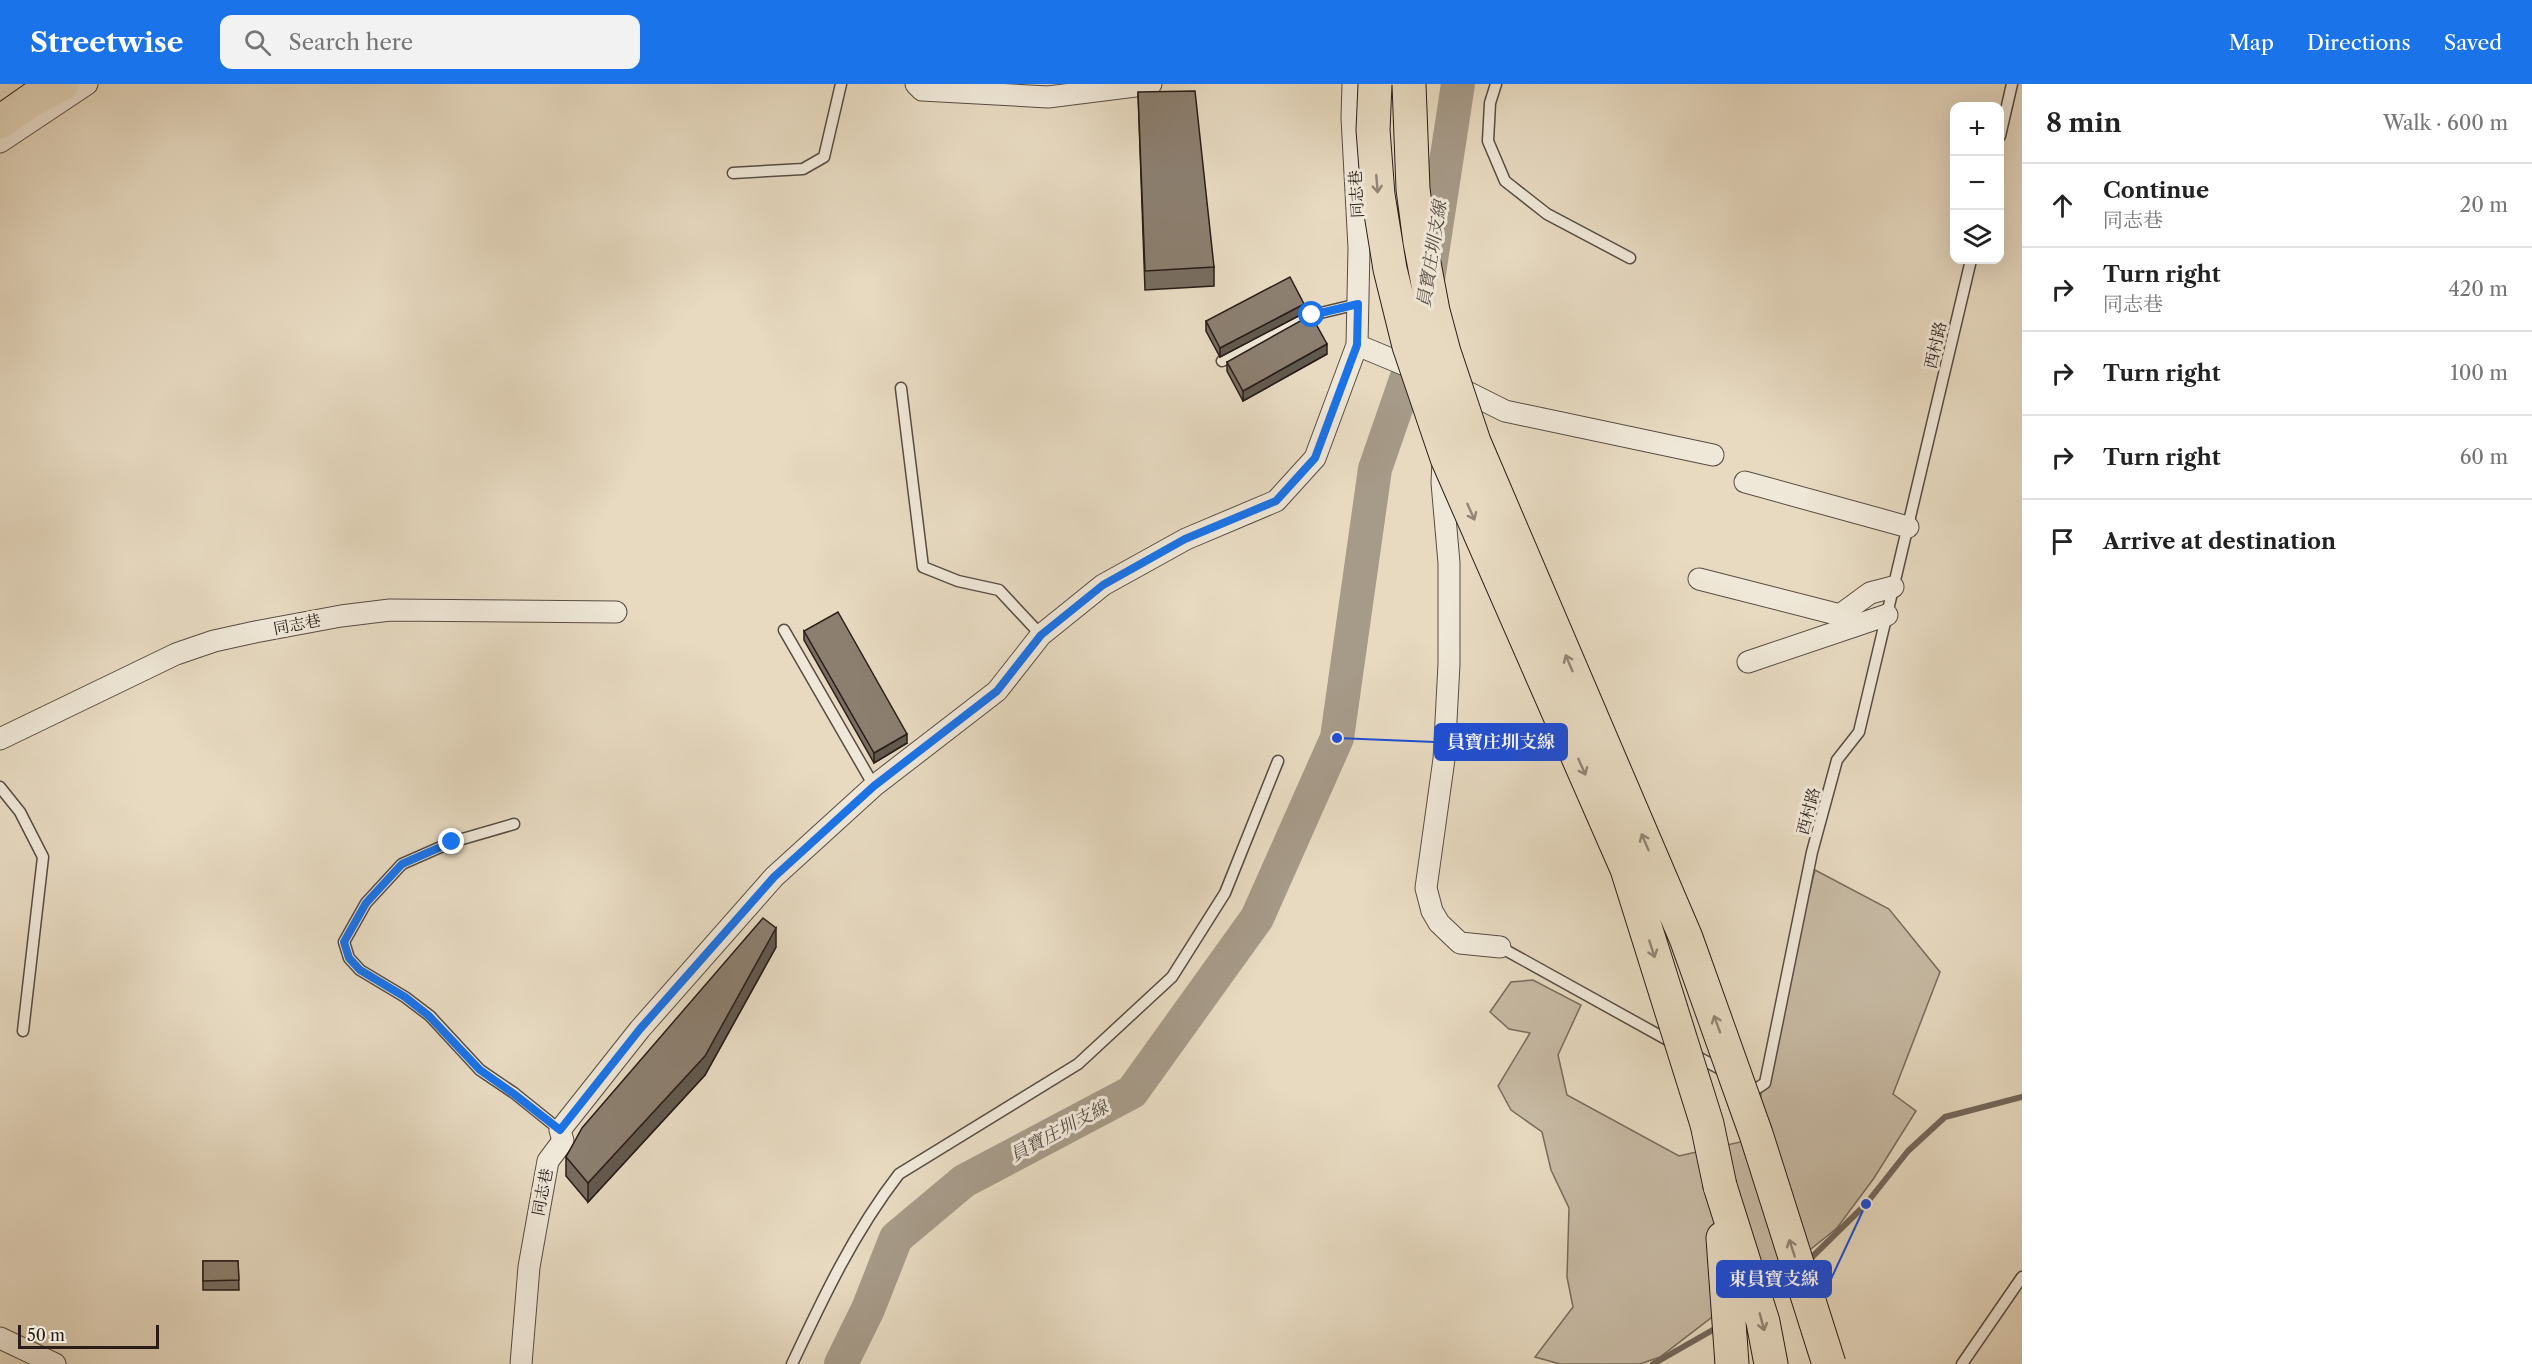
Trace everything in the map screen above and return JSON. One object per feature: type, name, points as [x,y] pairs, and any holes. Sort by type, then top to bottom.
[{"type":"highway","points":[[0,122],[33,99],[62,84]]},
{"type":"highway","points":[[1375,84],[1373,130],[1378,195],[1390,269],[1409,346],[1447,458],[1627,869],[1707,1124],[1720,1186],[1763,1322],[1771,1364]]},
{"type":"highway","points":[[1408,84],[1413,179],[1420,242],[1433,311],[1444,352],[1474,442],[1686,938],[1756,1134],[1829,1364]]},
{"type":"highway","points":[[1720,1186],[1732,1364]]},
{"type":"street","points":[[0,142],[87,84]]},
{"type":"street","points":[[916,84],[922,90],[1048,97],[1150,84]]},
{"type":"street","name":"同志巷","points":[[521,1364],[529,1267],[548,1161],[563,1141],[560,1130],[640,1029],[774,877],[874,786],[997,691],[1041,635],[1103,585],[1185,539],[1276,501],[1315,458],[1357,345],[1359,248],[1353,84]]},
{"type":"street","points":[[1357,345],[1447,382],[1505,411],[1713,455]]},
{"type":"street","points":[[1447,382],[1442,483],[1449,563],[1449,664],[1444,759],[1426,888],[1438,923],[1460,943],[1500,947]]},
{"type":"street","points":[[1745,482],[1908,527]]},
{"type":"street","points":[[1699,579],[1840,615],[1870,593],[1893,588]]},
{"type":"street","name":"同志巷","points":[[0,739],[176,654],[214,641],[245,634],[341,616],[390,610],[616,612]]},
{"type":"street","points":[[1748,662],[1887,615]]},
{"type":"street","points":[[0,1338],[55,1364]]},
{"type":"lane","points":[[733,172],[803,169],[824,158],[841,84]]},
{"type":"lane","points":[[1496,84],[1490,104],[1488,141],[1505,181],[1547,214],[1630,258]]},
{"type":"lane","points":[[2004,119],[2012,84]]},
{"type":"lane","name":"西村路","points":[[1500,947],[1756,1089],[1765,1083],[1812,852],[1837,760],[1859,732],[1970,264]]},
{"type":"lane","points":[[1222,361],[1312,315],[1358,304]]},
{"type":"lane","points":[[901,388],[923,567],[958,581],[999,590],[1041,635]]},
{"type":"lane","points":[[784,630],[874,786]]},
{"type":"lane","points":[[792,1364],[837,1269],[899,1174],[1078,1064],[1172,977],[1225,893],[1278,761]]},
{"type":"lane","points":[[0,787],[20,812],[43,857],[23,1031]]},
{"type":"lane","points":[[514,824],[452,842],[402,864],[366,903],[344,942],[349,958],[360,970],[405,997],[429,1016],[480,1070],[560,1130]]},
{"type":"lane","points":[[1962,1364],[2022,1277]]},
{"type":"shaded area","points":[[1815,870],[1889,909],[1940,972],[1893,1094],[1916,1111],[1874,1178],[1837,1228],[1760,1290],[1724,1308],[1660,1357],[1640,1364],[1560,1364],[1535,1357],[1573,1307],[1567,1277],[1569,1208],[1551,1170],[1542,1132],[1511,1110],[1498,1086],[1530,1033],[1509,1029],[1490,1012],[1511,982],[1533,980],[1581,1005],[1558,1055],[1567,1095],[1679,1156],[1758,1138],[1762,1081]]},
{"type":"building","points":[[1195,91],[1214,267],[1145,271],[1138,92]]},
{"type":"building","points":[[1290,277],[1304,304],[1220,348],[1206,321]]},
{"type":"building","points":[[1311,315],[1327,344],[1243,391],[1227,362]]},
{"type":"building","points":[[838,612],[907,734],[874,753],[804,631]]},
{"type":"building","points":[[763,918],[776,928],[705,1056],[588,1183],[566,1157],[582,1128]]},
{"type":"building","points":[[203,1261],[238,1261],[239,1280],[203,1281]]},
{"type":"waterway","name":"員寶庄圳支線","points":[[1428,280],[1458,84]]},
{"type":"waterway","name":"員寶庄圳支線","points":[[841,1364],[868,1309],[896,1238],[964,1181],[1132,1092],[1257,918],[1337,738],[1375,469],[1419,342]]},
{"type":"waterway","points":[[1808,1261],[1866,1204],[1908,1151],[1945,1117],[2022,1097]]},
{"type":"waterway","points":[[1764,1298],[1790,1279]]},
{"type":"waterway","points":[[1653,1364],[1718,1327]]},
{"type":"place","name":"員寶庄圳支線","points":[[1337,738]]},
{"type":"place","name":"東員寶支線","points":[[1866,1204]]},
{"type":"route","points":[[452,842],[402,864],[366,903],[344,942],[349,958],[360,970],[405,997],[429,1016],[480,1070],[560,1130],[640,1029],[774,877],[874,786],[997,691],[1041,635],[1103,585],[1185,539],[1276,501],[1315,458],[1357,345],[1358,304],[1312,315]]}]
